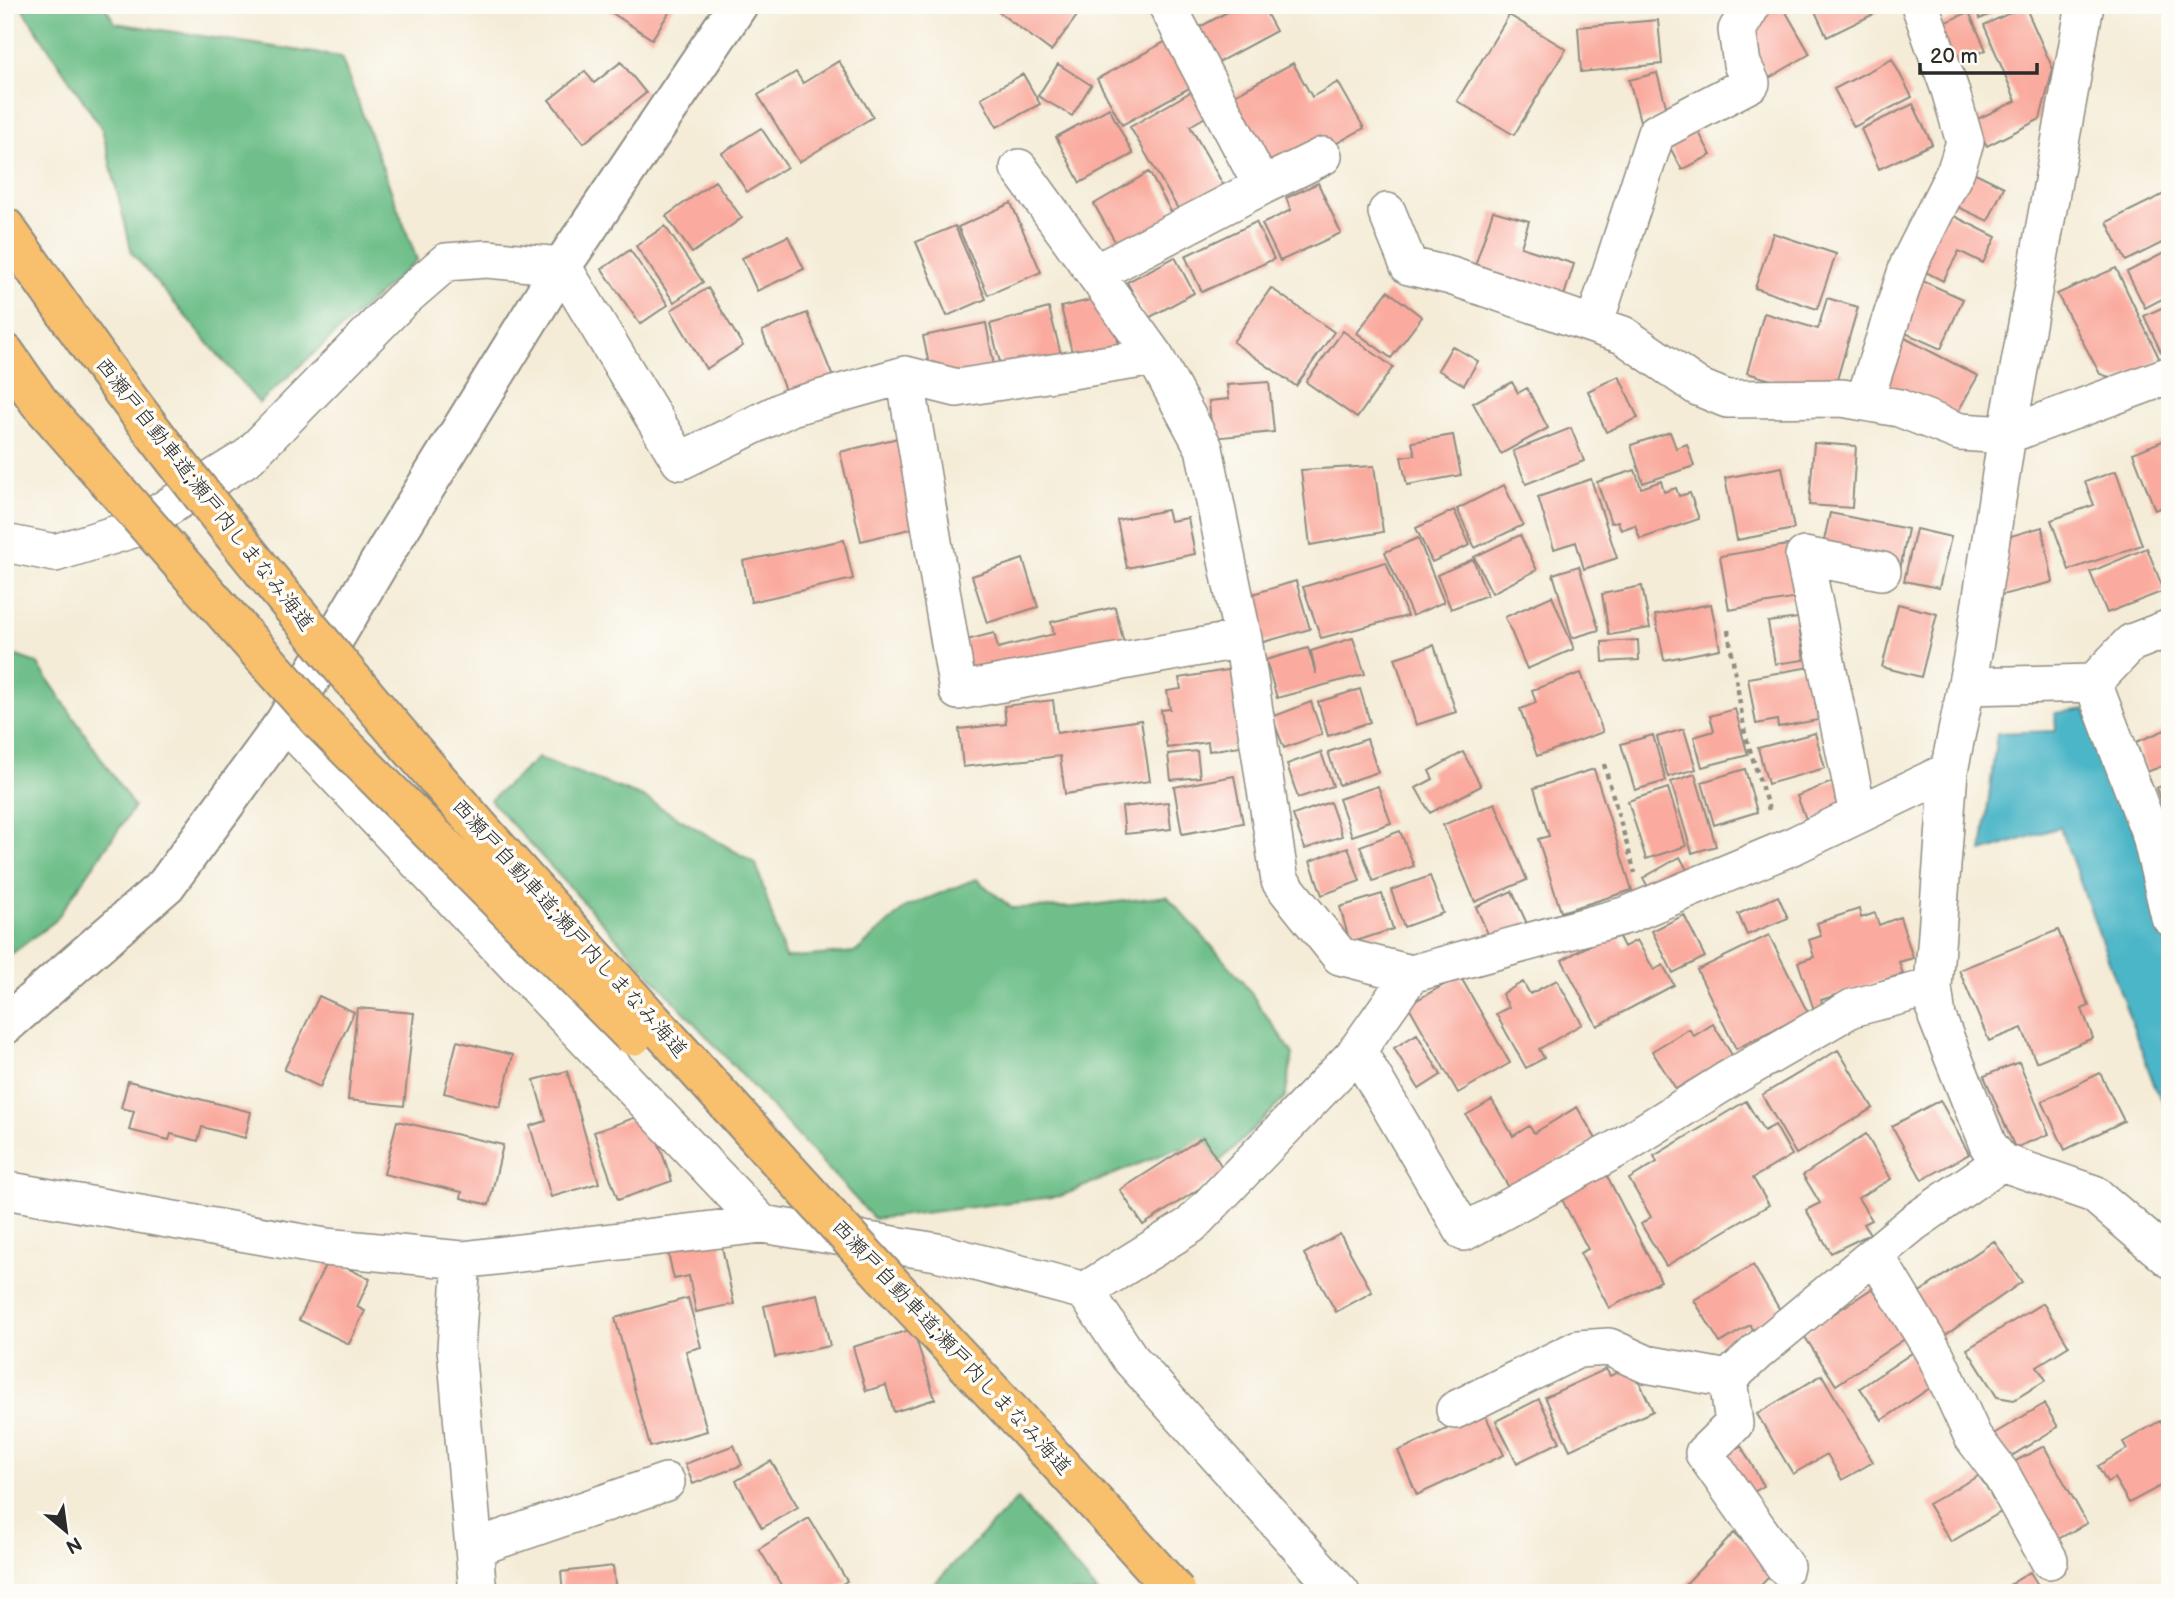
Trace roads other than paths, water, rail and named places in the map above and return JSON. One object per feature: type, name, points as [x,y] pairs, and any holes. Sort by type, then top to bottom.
[{"type":"highway","name":"西瀬戸自動車道;瀬戸内しまなみ海道","points":[[5,227],[174,461],[273,586],[419,760],[584,945],[1177,1593]]},
{"type":"highway","points":[[5,353],[39,402],[318,719],[659,1062],[909,1302]]},
{"type":"highway","points":[[5,373],[39,402]]},
{"type":"street","points":[[5,1025],[166,885],[285,722],[387,548],[562,266],[738,5]]},
{"type":"street","points":[[1167,5],[1262,186]]},
{"type":"street","points":[[1594,325],[1656,132],[1751,83],[1742,64],[1737,30],[1752,5]]},
{"type":"street","points":[[1864,402],[1909,264],[1956,170],[1965,142],[1920,5]]},
{"type":"street","points":[[2085,5],[2007,435],[1967,686],[1949,771],[1933,987],[1937,1017],[1988,1145],[2001,1162],[2094,1194],[2170,1259]]},
{"type":"street","points":[[1096,273],[1323,156]]},
{"type":"street","points":[[1019,168],[1155,357],[1204,449],[1243,639],[1280,881],[1340,956],[1411,974],[1627,915],[1781,851],[1949,771]]},
{"type":"street","points":[[1387,212],[1409,267],[1451,276],[1623,335],[1698,387],[1727,399],[1842,398],[1899,408],[1960,432],[2007,435],[2170,375]]},
{"type":"street","points":[[5,543],[55,553],[133,529],[248,457],[401,301],[446,262],[487,258],[562,266]]},
{"type":"street","points":[[562,266],[680,461],[791,407],[905,375],[957,388],[1155,357]]},
{"type":"street","points":[[905,375],[958,691],[1243,639]]},
{"type":"street","points":[[1858,814],[1804,556],[1882,571]]},
{"type":"street","points":[[1967,686],[2093,683],[2130,643],[2170,628]]},
{"type":"street","points":[[2093,683],[2160,833],[2170,916]]},
{"type":"street","points":[[285,722],[762,1224]]},
{"type":"street","points":[[1085,1292],[1191,1225],[1357,1050],[1411,974]]},
{"type":"street","points":[[1357,1050],[1464,1232],[1622,1146],[1728,1079],[1852,1008],[1933,987]]},
{"type":"street","points":[[1728,1379],[1913,1223],[2001,1162]]},
{"type":"street","points":[[5,1190],[325,1247],[462,1260],[762,1224],[937,1252],[1085,1292],[1129,1357],[1340,1593]]},
{"type":"street","points":[[1875,1255],[1936,1356],[1973,1437],[2001,1474],[2049,1560]]},
{"type":"street","points":[[462,1260],[456,1348],[478,1593]]},
{"type":"street","points":[[1455,1410],[1578,1349],[1609,1347],[1646,1364],[1728,1379]]},
{"type":"street","points":[[1728,1379],[1734,1423],[1704,1453],[1785,1567]]},
{"type":"street","points":[[474,1548],[666,1482]]},
{"type":"water","points":[[2085,709],[2145,857],[2170,954],[2170,1114],[2155,1087],[2060,827],[1982,852],[1997,733],[2056,731],[2055,713]]}]
